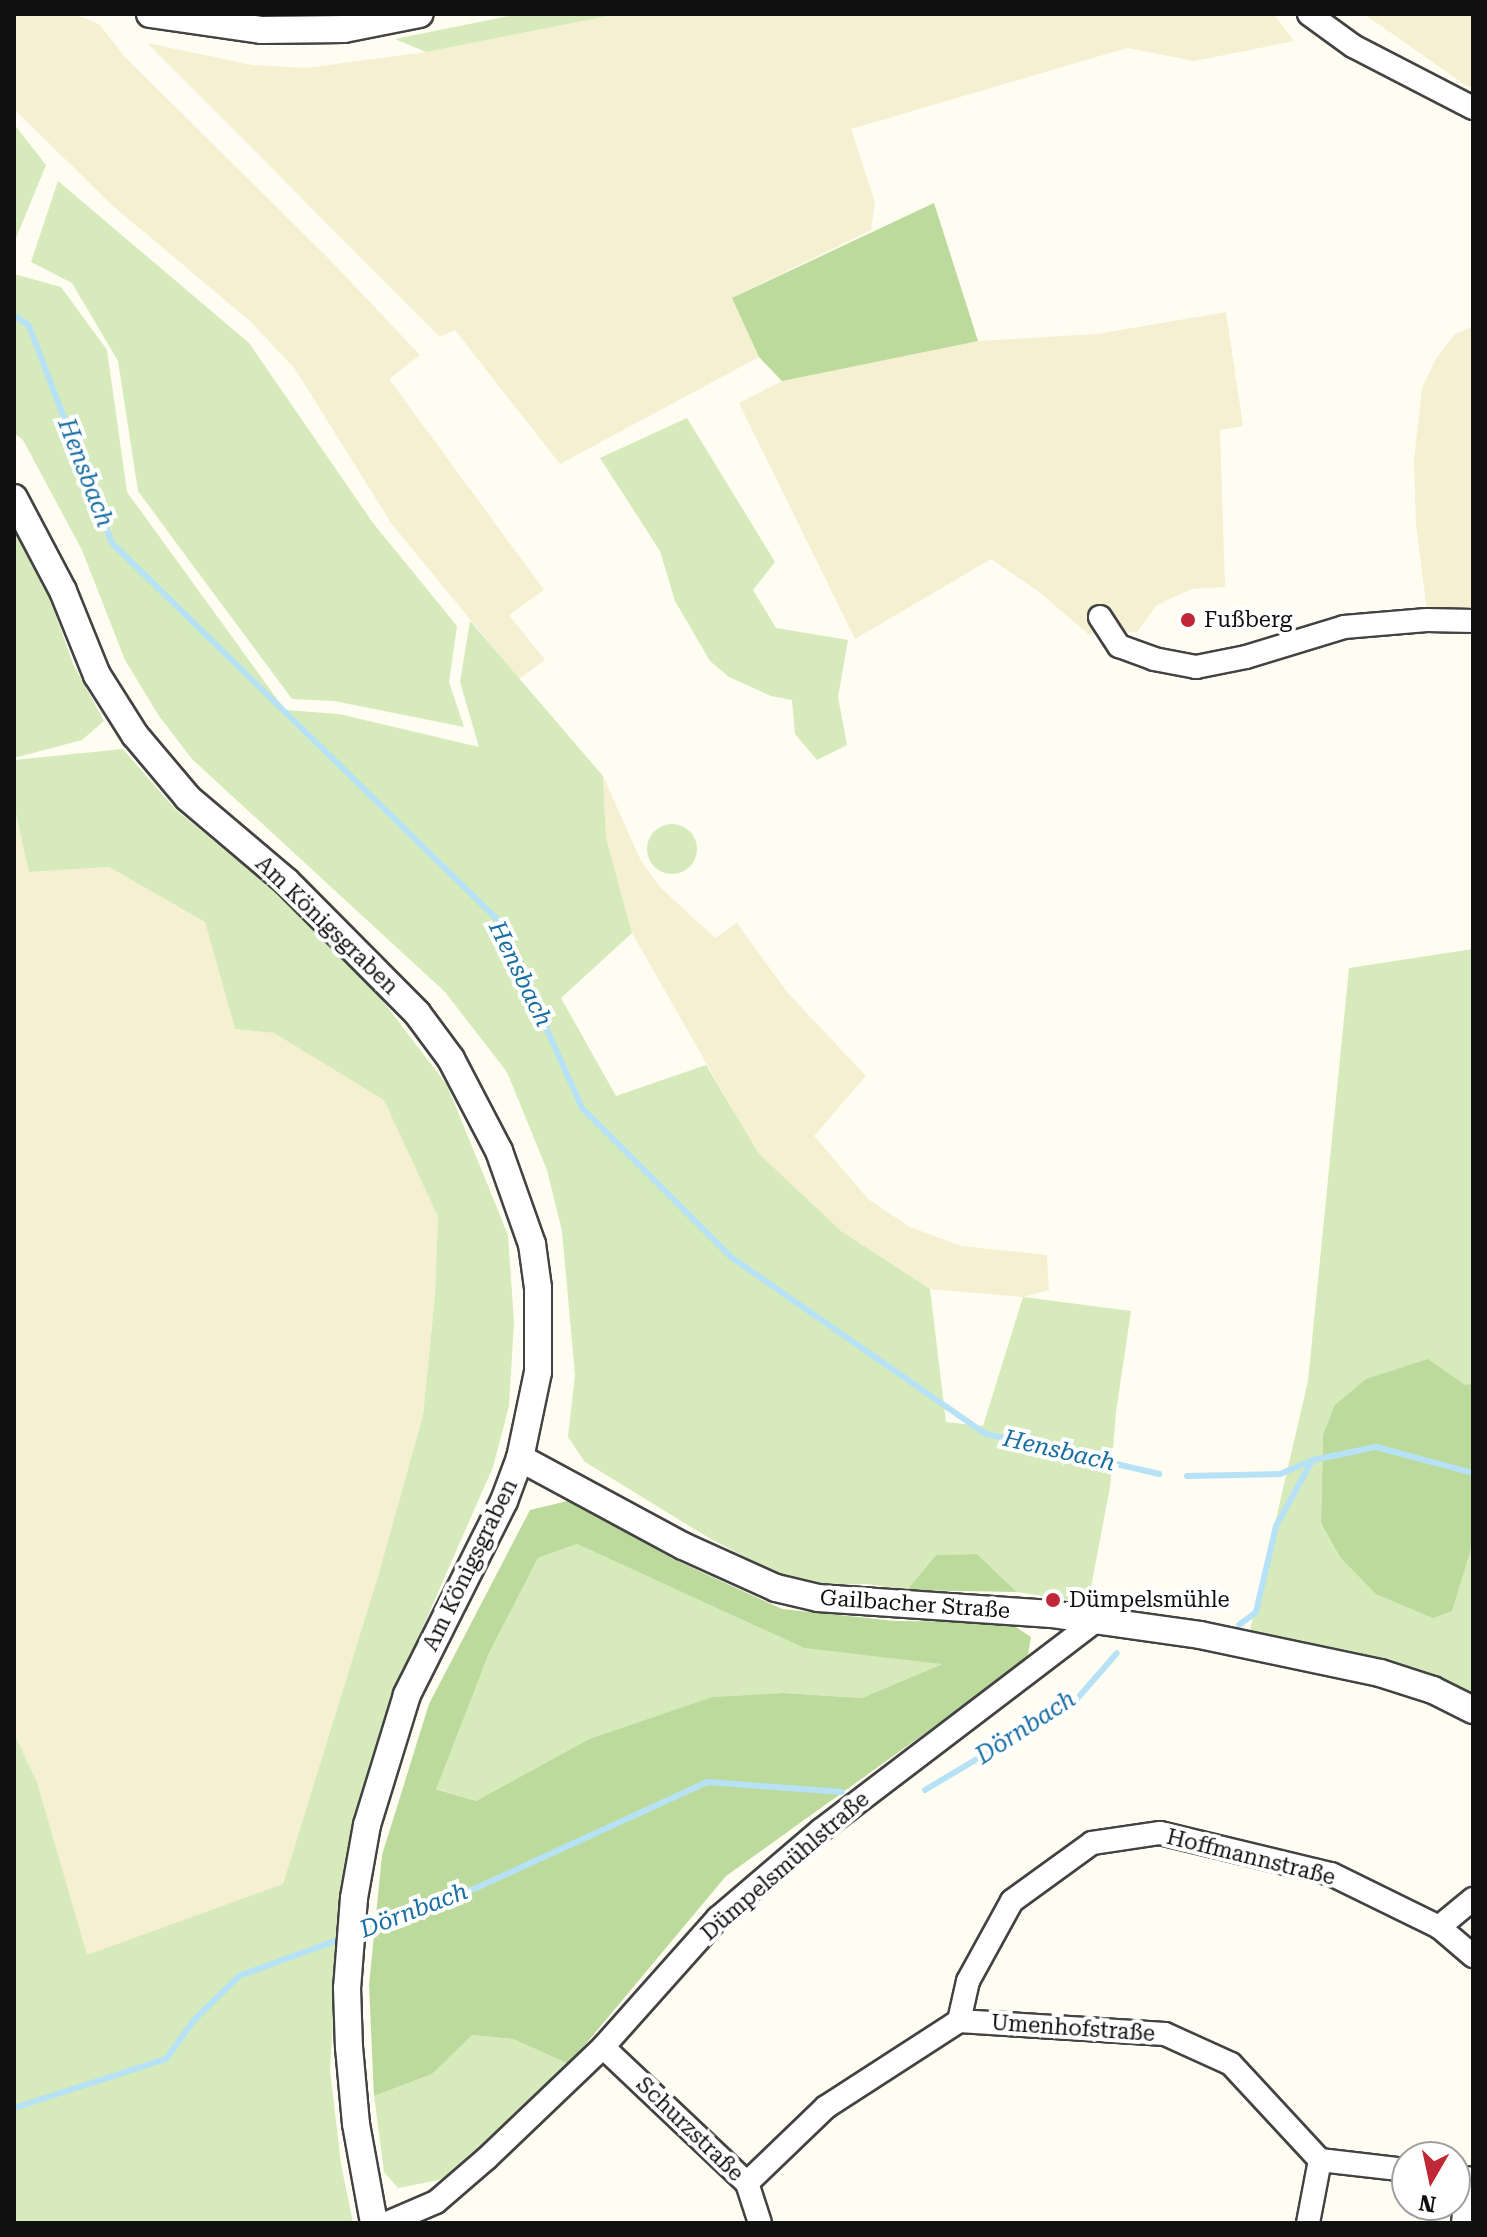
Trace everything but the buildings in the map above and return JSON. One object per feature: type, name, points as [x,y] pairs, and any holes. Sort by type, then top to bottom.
[{"type":"street","points":[[150,14],[261,30],[344,29],[420,14]]},
{"type":"street","points":[[1309,14],[1353,46],[1473,108]]},
{"type":"street","name":"Am Königsgraben","points":[[14,498],[63,591],[97,675],[135,735],[188,798],[286,881],[417,1013],[451,1059],[477,1103],[515,1191],[532,1244],[538,1288],[538,1372],[520,1458],[504,1501],[407,1695],[367,1825],[354,1898],[347,1988],[356,2124],[374,2223]]},
{"type":"street","points":[[1100,617],[1119,646],[1154,659],[1196,667],[1246,657],[1344,627],[1427,620],[1473,621]]},
{"type":"street","name":"Gailbacher Straße","points":[[520,1458],[683,1546],[776,1588],[818,1598],[1051,1614],[1200,1635],[1380,1673],[1433,1690],[1473,1710]]},
{"type":"street","name":"Dümpelsmühlstraße","points":[[387,2223],[436,2202],[487,2158],[603,2047],[718,1918],[821,1830],[1094,1622]]},
{"type":"street","name":"Hoffmannstraße","points":[[959,2021],[968,1981],[1012,1901],[1092,1843],[1160,1833],[1331,1874],[1439,1927],[1473,1956]]},
{"type":"street","points":[[1439,1927],[1473,1899]]},
{"type":"street","name":"Umenhofstraße","points":[[747,2183],[826,2107],[959,2021],[1165,2034],[1231,2064],[1320,2160]]},
{"type":"street","name":"Schurzstraße","points":[[603,2047],[747,2183],[760,2223]]},
{"type":"street","points":[[1308,2223],[1320,2160],[1391,2168]]},
{"type":"shaded area","points":[[14,14],[74,14],[99,24],[125,57],[330,260],[420,355],[389,379],[544,590],[509,615],[545,660],[519,679],[391,523],[295,369],[251,322],[112,205],[14,109],[14,50],[17,46],[14,42]]},
{"type":"shaded area","points":[[618,14],[1274,14],[1294,41],[1194,61],[1127,48],[851,129],[875,202],[871,230],[732,298],[759,357],[560,464],[455,330],[440,337],[147,43],[252,65],[306,68],[426,52]]},
{"type":"shaded area","points":[[1364,14],[1473,14],[1473,87],[1468,87]]},
{"type":"shaded area","points":[[1226,312],[1243,426],[1220,430],[1225,587],[1191,589],[1157,605],[1137,632],[1088,634],[1038,591],[991,559],[855,639],[739,403],[782,381],[921,351],[978,341],[1097,334]]},
{"type":"shaded area","points":[[1473,326],[1473,610],[1427,610],[1416,525],[1414,460],[1422,388],[1437,357],[1455,334]]},
{"type":"shaded area","points":[[603,776],[641,861],[661,888],[715,938],[737,923],[787,992],[866,1076],[814,1136],[868,1199],[910,1227],[961,1246],[1047,1255],[1049,1290],[1023,1297],[930,1289],[841,1231],[758,1154],[632,933],[606,838]]},
{"type":"shaded area","points":[[14,806],[29,872],[109,867],[205,922],[235,1029],[274,1033],[384,1099],[438,1217],[435,1295],[423,1415],[379,1573],[283,1884],[87,1956],[37,1782],[14,1734]]},
{"type":"green space","points":[[519,14],[618,14],[426,52],[395,39]]},
{"type":"green space","points":[[14,124],[46,165],[14,243]]},
{"type":"green space","points":[[58,181],[249,343],[373,523],[457,626],[449,682],[464,727],[334,701],[292,699],[138,491],[118,361],[72,283],[31,262]]},
{"type":"green space","points":[[934,203],[978,341],[782,381],[759,357],[732,298]]},
{"type":"green space","points":[[14,274],[61,287],[107,350],[127,492],[285,710],[339,714],[479,747],[460,682],[470,621],[603,776],[606,838],[632,933],[561,998],[616,1096],[706,1065],[759,1154],[841,1231],[930,1289],[946,1422],[983,1426],[1023,1297],[1131,1311],[1116,1412],[1110,1487],[1088,1603],[1017,1592],[977,1554],[936,1555],[907,1590],[867,1584],[831,1585],[778,1574],[709,1538],[585,1462],[568,1437],[575,1375],[562,1231],[547,1170],[507,1072],[445,992],[192,759],[159,716],[125,660],[82,550],[23,440],[14,433]]},
{"type":"green space","points":[[687,418],[775,562],[753,590],[776,628],[848,640],[838,697],[847,745],[817,760],[795,734],[792,700],[771,696],[729,677],[710,661],[675,601],[660,551],[600,458]]},
{"type":"green space","points":[[14,526],[42,575],[73,664],[104,721],[82,740],[14,758]]},
{"type":"green space","points":[[123,749],[175,809],[271,888],[379,996],[447,1085],[508,1235],[514,1322],[509,1406],[493,1467],[393,1695],[353,1825],[341,1895],[330,2070],[341,2164],[353,2223],[14,2223],[14,1734],[37,1782],[87,1955],[283,1884],[379,1573],[423,1415],[435,1295],[438,1217],[384,1100],[274,1033],[235,1029],[205,922],[109,867],[29,872],[14,806],[14,760]]},
{"type":"green space","points":[[672,824],[690,831],[697,849],[690,867],[672,874],[654,867],[647,849],[654,831]]},
{"type":"green space","points":[[1473,949],[1473,1384],[1323,1435],[1321,1523],[1339,1557],[1452,1610],[1473,1543],[1473,1702],[1249,1635],[1308,1381],[1349,968]]},
{"type":"green space","points":[[1428,1359],[1465,1385],[1473,1384],[1473,1543],[1452,1611],[1433,1618],[1376,1594],[1339,1556],[1321,1523],[1323,1435],[1335,1405],[1366,1379]]},
{"type":"green space","points":[[572,1500],[673,1559],[782,1609],[895,1621],[1008,1622],[1031,1637],[1027,1660],[726,1876],[569,2064],[513,2039],[472,2035],[432,2074],[374,2096],[369,1985],[382,1855],[429,1704],[530,1510]],"holes":[[[577,1544],[804,1648],[942,1664],[862,1698],[783,1693],[712,1697],[589,1739],[476,1801],[436,1789],[489,1653],[538,1558]]]},
{"type":"green space","points":[[577,1544],[804,1648],[944,1663],[862,1698],[784,1693],[712,1697],[589,1739],[476,1801],[435,1788],[489,1653],[538,1558]]},
{"type":"green space","points":[[977,1554],[1017,1592],[907,1590],[936,1555]]},
{"type":"green space","points":[[471,2035],[513,2039],[569,2064],[481,2156],[439,2180],[398,2188],[384,2172],[374,2096],[432,2074]]},
{"type":"waterway","name":"Hensbach","points":[[14,315],[29,326],[112,543],[498,920],[582,1108],[731,1257],[986,1434],[1159,1474]]},
{"type":"waterway","name":"Hensbach","points":[[1187,1476],[1280,1474],[1313,1460],[1376,1447],[1473,1473]]},
{"type":"waterway","name":"Dörnbach","points":[[1239,1625],[1256,1612],[1276,1526],[1312,1461]]},
{"type":"waterway","name":"Dörnbach","points":[[925,1790],[1076,1700],[1117,1653]]},
{"type":"waterway","name":"Dörnbach","points":[[357,1933],[476,1888],[708,1782],[842,1792]]},
{"type":"waterway","name":"Dörnbach","points":[[14,2108],[166,2059],[195,2019],[239,1976],[343,1938]]},
{"type":"place","name":"Fußberg","points":[[1188,620]]},
{"type":"place","name":"Dümpelsmühle","points":[[1053,1600]]}]
